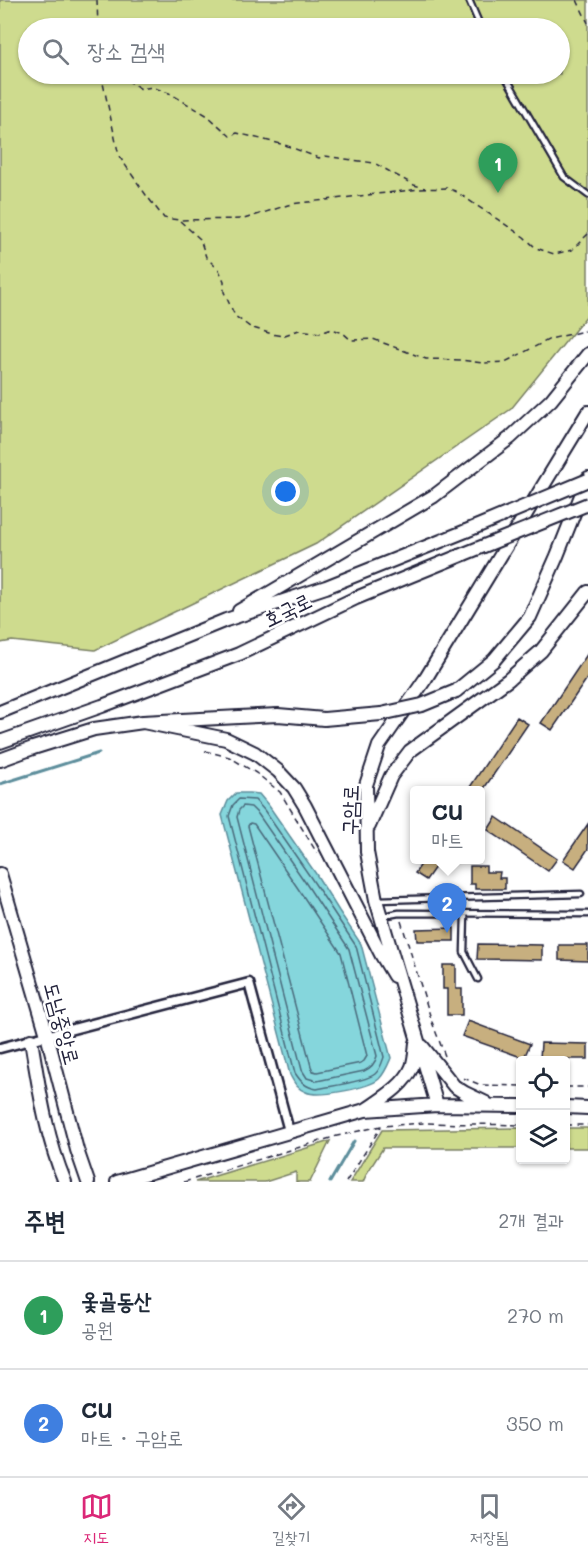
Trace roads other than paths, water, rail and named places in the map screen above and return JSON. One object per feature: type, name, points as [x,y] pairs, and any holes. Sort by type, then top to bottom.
[{"type":"main road","points":[[226,620],[434,496],[510,438],[551,400],[588,354]]},
{"type":"main road","name":"구암로","points":[[437,1105],[376,900],[368,852],[366,785],[379,746],[426,678],[588,412]]},
{"type":"main road","points":[[0,760],[94,729],[143,722],[278,715],[324,719],[381,714],[422,705],[456,691],[494,660],[530,617],[588,479]]},
{"type":"main road","name":"호국로","points":[[0,712],[226,620],[326,587],[588,479]]},
{"type":"main road","name":"호국로","points":[[0,742],[230,658],[356,598],[588,504]]},
{"type":"main road","points":[[367,830],[391,776],[410,751],[508,680],[541,651],[588,592]]},
{"type":"main road","points":[[143,722],[225,738],[255,753],[278,771],[294,788],[305,806],[382,956],[404,992]]},
{"type":"main road","name":"도남중앙로","points":[[0,874],[47,1035],[74,1142],[88,1182]]},
{"type":"main road","points":[[416,1038],[454,1086],[493,1106]]},
{"type":"main road","points":[[365,1110],[404,1081],[412,1066],[416,1038]]},
{"type":"main road","name":"도남중앙로","points":[[31,1040],[44,1115],[65,1182]]},
{"type":"main road","points":[[117,1182],[365,1110],[437,1105],[516,1107]]},
{"type":"main road","points":[[570,1107],[588,1108]]},
{"type":"street","points":[[0,1048],[249,983],[289,1131]]},
{"type":"lane","points":[[469,0],[477,18]]},
{"type":"lane","points":[[510,84],[564,177],[588,195]]},
{"type":"lane","points":[[376,900],[581,894]]},
{"type":"lane","points":[[381,916],[399,913],[588,914]]},
{"type":"lane","points":[[465,913],[464,952],[478,979]]},
{"type":"water","points":[[236,793],[259,794],[269,806],[361,944],[391,1058],[379,1079],[365,1086],[312,1094],[300,1089],[290,1075],[222,815],[228,801]]},
{"type":"waterway","points":[[0,784],[99,753]]},
{"type":"waterway","points":[[330,1182],[354,1141]]},
{"type":"place","name":"옻골동산","points":[[498,193]]},
{"type":"place","name":"CU","points":[[447,933]]}]
